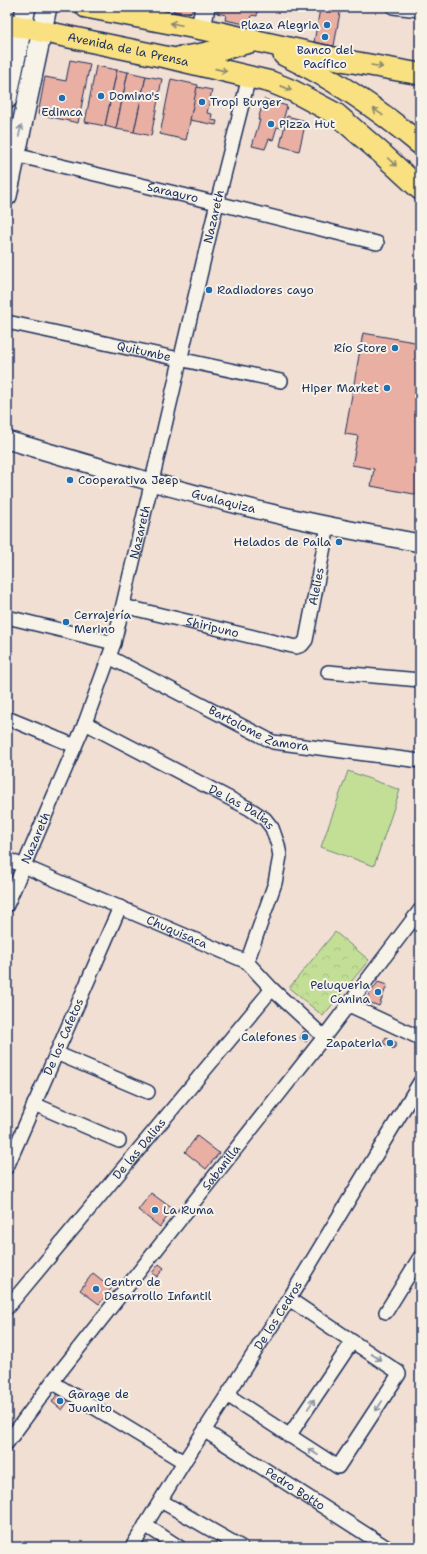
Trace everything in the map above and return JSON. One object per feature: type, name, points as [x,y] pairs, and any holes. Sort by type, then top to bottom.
[{"type":"main road","points":[[7,196],[47,7]]},
{"type":"main road","points":[[86,7],[201,29],[229,40],[257,41],[347,61],[420,74]]},
{"type":"main road","points":[[201,29],[205,7]]},
{"type":"main road","points":[[7,99],[18,19]]},
{"type":"main road","name":"Avenida de la Prensa","points":[[18,19],[42,32],[170,58],[271,82],[293,91],[336,114],[420,189]]},
{"type":"main road","points":[[170,58],[198,56],[229,40]]},
{"type":"main road","points":[[257,41],[298,61],[343,87],[401,128],[420,144]]},
{"type":"main road","points":[[343,87],[340,71],[342,66],[347,61]]},
{"type":"street","points":[[393,7],[420,10]]},
{"type":"street","name":"Nazareth","points":[[7,905],[85,723],[114,643],[217,203],[249,77]]},
{"type":"street","name":"Saraguro","points":[[15,155],[377,243]]},
{"type":"street","name":"Quitumbe","points":[[7,322],[181,358],[281,381]]},
{"type":"street","name":"Gualaquiza","points":[[7,440],[152,483],[251,508],[328,526],[420,543]]},
{"type":"street","name":"Alelies","points":[[302,645],[306,640],[328,526]]},
{"type":"street","name":"Shiripuno","points":[[123,606],[296,647],[302,645]]},
{"type":"street","points":[[7,617],[114,643]]},
{"type":"street","name":"Bartolome Zamora","points":[[109,657],[273,742],[420,760]]},
{"type":"street","points":[[328,672],[420,680]]},
{"type":"street","points":[[7,718],[75,746]]},
{"type":"street","name":"De las Dalias","points":[[85,723],[250,808],[265,819],[272,828],[278,845],[280,856],[279,866],[275,883],[247,962]]},
{"type":"street","name":"Chuquisaca","points":[[7,860],[247,962],[272,989],[324,1037]]},
{"type":"street","name":"De los Cafetos","points":[[7,1167],[120,907]]},
{"type":"street","name":"Sabanilla","points":[[7,1443],[52,1382],[349,1005],[420,910]]},
{"type":"street","name":"De las Dalias","points":[[7,1308],[272,989]]},
{"type":"street","points":[[349,1005],[420,1038]]},
{"type":"street","points":[[56,1053],[148,1092]]},
{"type":"street","name":"De los Cedros","points":[[132,1547],[162,1501],[184,1462],[289,1299],[420,1082]]},
{"type":"street","points":[[34,1104],[119,1141]]},
{"type":"street","points":[[386,1312],[420,1257]]},
{"type":"street","points":[[227,1395],[338,1467],[399,1374],[289,1299]]},
{"type":"street","points":[[289,1436],[352,1342]]},
{"type":"street","points":[[52,1382],[184,1462]]},
{"type":"street","name":"Pedro Botto","points":[[205,1431],[386,1547]]},
{"type":"street","points":[[162,1501],[241,1547]]},
{"type":"street","points":[[145,1525],[179,1547]]},
{"type":"green space","points":[[348,771],[400,790],[374,866],[321,847]]},
{"type":"green space","points":[[335,932],[369,960],[323,1016],[289,988]]},
{"type":"building","points":[[174,7],[192,7],[192,11],[187,14],[173,11]]},
{"type":"building","points":[[219,7],[258,7],[257,16],[252,15],[250,25],[225,20],[226,15],[217,13]]},
{"type":"building","name":"Plaza Alegria","points":[[311,7],[341,7],[334,46],[314,42],[320,9]]},
{"type":"building","name":"Edimca","points":[[70,60],[90,64],[78,123],[38,114],[45,77],[66,81]]},
{"type":"building","name":"Domino's","points":[[96,66],[117,70],[105,126],[85,122]]},
{"type":"building","points":[[117,70],[128,72],[116,129],[105,126]]},
{"type":"building","points":[[128,72],[146,76],[134,132],[116,129]]},
{"type":"building","points":[[146,76],[162,79],[151,136],[134,132]]},
{"type":"building","points":[[171,79],[198,85],[186,140],[160,134]]},
{"type":"building","name":"Tropi Burger","points":[[197,87],[212,90],[207,113],[212,114],[211,120],[217,121],[216,125],[190,120]]},
{"type":"building","name":"Pizza Hut","points":[[264,99],[287,106],[281,128],[277,127],[273,140],[269,139],[265,149],[252,146],[260,120],[258,120]]},
{"type":"building","points":[[287,116],[306,121],[299,151],[280,146]]},
{"type":"building","name":"Hiper Market","points":[[363,333],[420,343],[419,495],[371,486],[374,469],[352,465],[358,436],[345,434]]},
{"type":"building","name":"Peluqueria Canina","points":[[378,982],[387,985],[379,1006],[368,1002],[367,998]]},
{"type":"building","name":"Calefones","points":[[304,1031],[309,1036],[306,1042],[300,1038]]},
{"type":"building","name":"Zapateria","points":[[386,1037],[397,1043],[394,1049],[383,1043]]},
{"type":"building","points":[[197,1136],[219,1153],[206,1169],[185,1152]]},
{"type":"building","name":"La Ruma","points":[[151,1193],[173,1209],[160,1227],[138,1210]]},
{"type":"building","points":[[159,1264],[164,1268],[157,1277],[152,1273]]},
{"type":"building","name":"Centro de Desarrollo Infantil","points":[[93,1273],[112,1288],[99,1304],[80,1290]]},
{"type":"building","name":"Garage de Juanito","points":[[58,1393],[69,1400],[62,1410],[52,1402]]},
{"type":"place","name":"Plaza Alegria","points":[[327,25]]},
{"type":"place","name":"Banco del Pacífico","points":[[325,37]]},
{"type":"place","name":"Domino's","points":[[101,96]]},
{"type":"place","name":"Edimca","points":[[62,98]]},
{"type":"place","name":"Tropi Burger","points":[[202,102]]},
{"type":"place","name":"Pizza Hut","points":[[271,124]]},
{"type":"place","name":"Radiadores cayo","points":[[209,290]]},
{"type":"place","name":"Río Store","points":[[395,348]]},
{"type":"place","name":"Hiper Market","points":[[387,388]]},
{"type":"place","name":"Cooperativa Jeep","points":[[70,480]]},
{"type":"place","name":"Helados de Paila","points":[[339,542]]},
{"type":"place","name":"Cerrajería Merino","points":[[66,622]]},
{"type":"place","name":"Peluqueria Canina","points":[[378,992]]},
{"type":"place","name":"Calefones","points":[[305,1037]]},
{"type":"place","name":"Zapateria","points":[[390,1043]]},
{"type":"place","name":"La Ruma","points":[[155,1210]]},
{"type":"place","name":"Centro de Desarrollo Infantil","points":[[96,1289]]},
{"type":"place","name":"Garage de Juanito","points":[[60,1401]]}]
